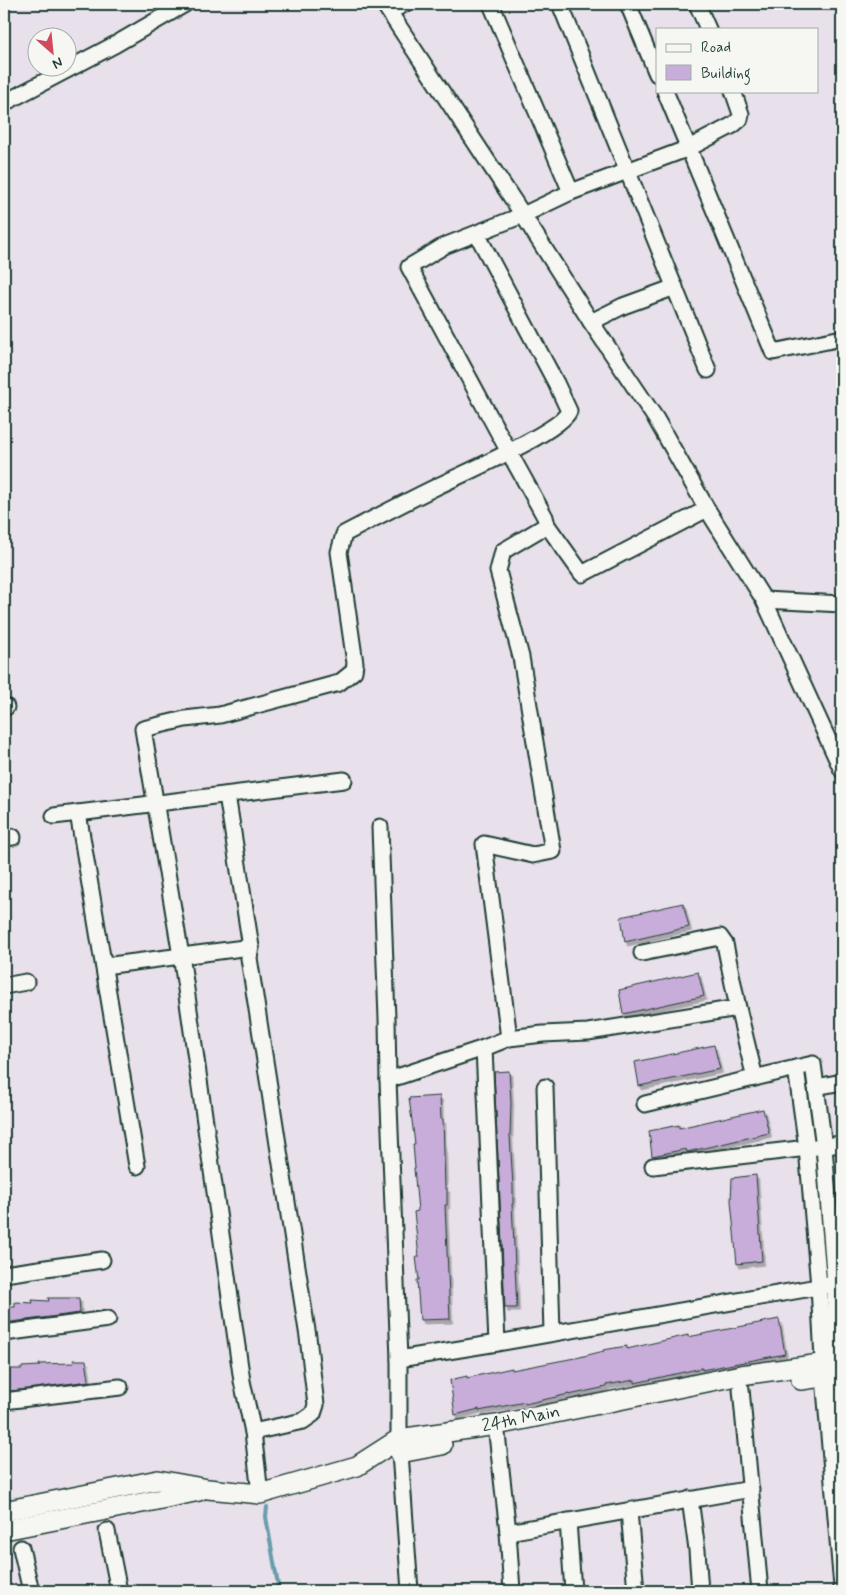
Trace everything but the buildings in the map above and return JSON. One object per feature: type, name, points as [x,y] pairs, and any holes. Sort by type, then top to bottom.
[{"type":"street","points":[[4,103],[116,44],[185,4]]},
{"type":"street","points":[[405,4],[387,8],[656,419],[764,600],[842,770]]},
{"type":"street","points":[[491,4],[571,192]]},
{"type":"street","points":[[560,4],[708,370]]},
{"type":"street","points":[[628,4],[656,72]]},
{"type":"street","points":[[697,4],[708,28]]},
{"type":"street","points":[[665,92],[773,352],[842,338]]},
{"type":"street","points":[[708,509],[582,574],[547,525],[545,517],[410,267],[444,246],[523,215],[571,192],[688,148],[733,125],[740,119],[741,114],[733,92]]},
{"type":"street","points":[[260,1494],[253,1432],[240,1372],[181,956],[144,729],[185,719],[220,715],[339,683],[354,671],[355,663],[339,552],[344,534],[509,452],[559,423],[567,415],[569,411],[477,234]]},
{"type":"street","points":[[592,322],[623,306],[676,287]]},
{"type":"street","points":[[509,1038],[484,844],[533,855],[553,851],[521,657],[498,571],[504,550],[547,525]]},
{"type":"street","points":[[764,600],[842,604]]},
{"type":"street","points":[[54,816],[344,780]]},
{"type":"street","points":[[227,795],[251,947],[249,958],[308,1337],[316,1405],[313,1414],[303,1421],[253,1432]]},
{"type":"street","points":[[78,813],[137,1166]]},
{"type":"street","points":[[380,827],[399,1359],[400,1446],[410,1591]]},
{"type":"street","points":[[642,953],[720,937],[725,944],[755,1078]]},
{"type":"street","points":[[104,966],[251,947]]},
{"type":"street","points":[[4,986],[26,982]]},
{"type":"street","points":[[388,1080],[509,1038],[588,1032],[738,1008]]},
{"type":"street","points":[[484,1048],[497,1343]]},
{"type":"street","points":[[645,1104],[813,1064],[839,1283],[833,1369],[842,1587]]},
{"type":"street","points":[[796,1068],[807,1148],[819,1286],[833,1369],[842,1443]]},
{"type":"street","points":[[816,1087],[842,1082]]},
{"type":"street","points":[[545,1087],[552,1334]]},
{"type":"street","points":[[653,1166],[842,1144]]},
{"type":"street","points":[[4,1274],[102,1260]]},
{"type":"street","points":[[399,1359],[839,1283]]},
{"type":"street","points":[[4,1333],[108,1319]]},
{"type":"street","points":[[512,1591],[508,1532],[496,1430],[741,1389],[833,1369]]},
{"type":"street","name":"24th Main","points":[[208,1489],[260,1494],[357,1466],[400,1446],[496,1430],[741,1375],[833,1369]]},
{"type":"street","points":[[4,1402],[120,1387]]},
{"type":"street","points":[[741,1389],[760,1591]]},
{"type":"street","points":[[4,1512],[158,1480],[208,1489]]},
{"type":"street","points":[[4,1530],[208,1489]]},
{"type":"street","points":[[508,1532],[751,1489]]},
{"type":"street","points":[[690,1500],[700,1591]]},
{"type":"street","points":[[629,1511],[636,1591]]},
{"type":"street","points":[[568,1521],[573,1591]]},
{"type":"street","points":[[107,1531],[119,1591]]},
{"type":"street","points":[[21,1548],[31,1591]]},
{"type":"waterway","points":[[267,1507],[266,1517],[279,1591]]}]
